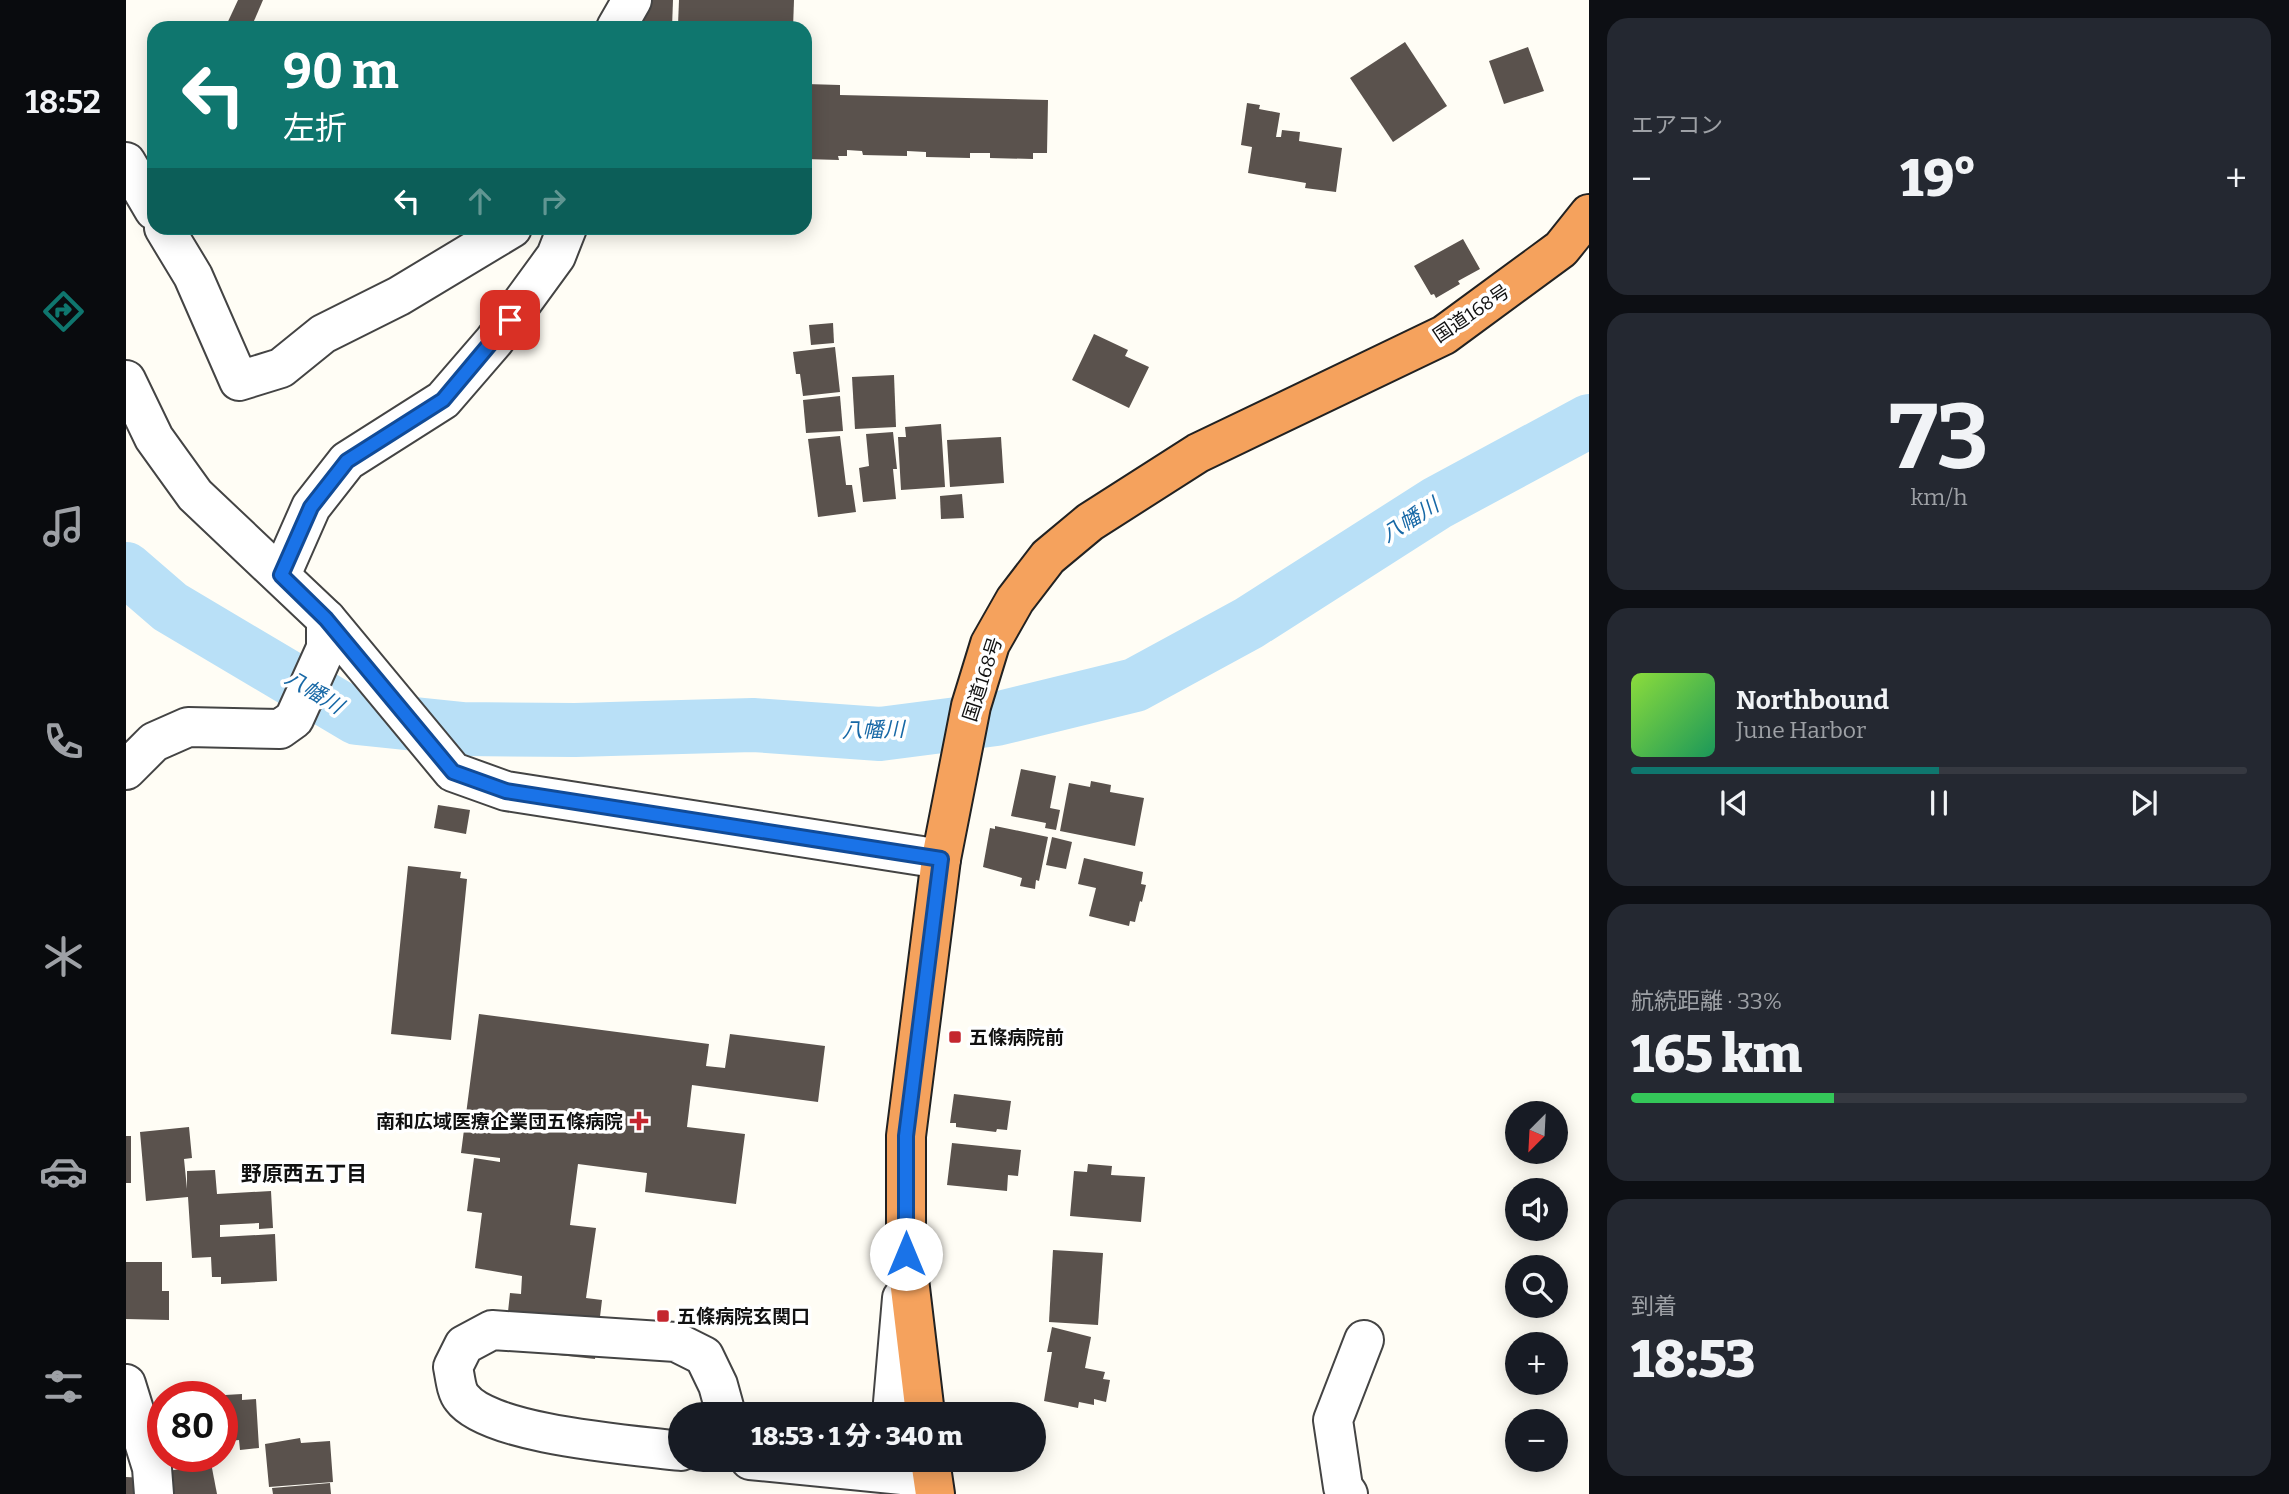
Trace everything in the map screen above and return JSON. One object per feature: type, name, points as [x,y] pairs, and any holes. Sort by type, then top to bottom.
[{"type":"highway","name":"国道168号","points":[[924,1402],[906,1254],[906,1136],[941,859],[971,706],[990,643],[1015,600],[1048,556],[1090,523],[1198,453],[1444,335],[1562,248],[1589,214]]},
{"type":"street","points":[[620,21],[632,0]]},
{"type":"street","points":[[126,162],[147,198]]},
{"type":"street","points":[[168,235],[193,276],[239,381],[281,368],[323,334],[400,296],[500,235]]},
{"type":"street","points":[[281,575],[311,507],[347,461],[443,400],[494,341],[556,256],[564,235]]},
{"type":"street","points":[[126,380],[155,438],[195,495],[326,619],[453,772],[506,791],[941,859]]},
{"type":"street","points":[[126,770],[154,742],[188,727],[280,729],[294,719],[326,648],[326,619]]},
{"type":"street","points":[[893,1402],[906,1254]]},
{"type":"street","points":[[668,1449],[533,1431],[489,1419],[461,1398],[453,1367],[464,1345],[492,1330],[676,1342],[704,1356],[723,1402]]},
{"type":"street","points":[[1348,1494],[1343,1487],[1333,1420],[1364,1340]]},
{"type":"street","points":[[126,1384],[152,1468],[155,1494]]},
{"type":"street","points":[[863,1472],[933,1477]]},
{"type":"building","points":[[238,0],[263,0],[254,21],[228,21]]},
{"type":"building","points":[[639,0],[673,0],[672,21],[638,21]]},
{"type":"building","points":[[679,0],[794,0],[793,21],[678,21]]},
{"type":"building","points":[[1405,42],[1447,106],[1393,142],[1350,78]]},
{"type":"building","points":[[1528,47],[1544,91],[1504,104],[1489,61]]},
{"type":"building","points":[[812,84],[840,85],[840,95],[1048,100],[1047,153],[1033,153],[1033,159],[990,158],[990,153],[970,153],[970,158],[926,157],[926,152],[907,151],[907,156],[863,155],[862,151],[847,150],[847,156],[838,156],[839,160],[812,159]]},
{"type":"building","points":[[1247,103],[1260,105],[1259,109],[1280,113],[1276,137],[1281,137],[1282,130],[1300,132],[1299,141],[1342,148],[1336,192],[1305,188],[1306,183],[1248,173],[1252,147],[1241,145]]},
{"type":"building","points":[[1463,239],[1480,269],[1436,298],[1434,294],[1431,295],[1414,266]]},
{"type":"building","points":[[833,323],[834,343],[811,345],[809,325]]},
{"type":"building","points":[[1094,334],[1128,350],[1125,356],[1149,367],[1129,408],[1072,380]]},
{"type":"building","points":[[835,347],[840,392],[803,396],[793,352]]},
{"type":"building","points":[[894,375],[896,427],[855,429],[852,377]]},
{"type":"building","points":[[840,396],[843,431],[806,433],[803,400]]},
{"type":"building","points":[[941,424],[945,487],[901,490],[898,437],[906,437],[905,427]]},
{"type":"building","points":[[893,432],[897,469],[893,469],[896,499],[863,502],[859,468],[869,466],[866,434]]},
{"type":"building","points":[[840,436],[846,485],[852,485],[856,512],[818,517],[808,439]]},
{"type":"building","points":[[1001,437],[1004,483],[950,487],[947,440]]},
{"type":"building","points":[[962,494],[964,518],[941,519],[940,496]]},
{"type":"building","points":[[1021,769],[1056,776],[1050,808],[1060,810],[1056,830],[1045,828],[1046,823],[1011,816]]},
{"type":"building","points":[[1091,781],[1111,785],[1110,792],[1144,798],[1135,846],[1060,831],[1069,783],[1090,787]]},
{"type":"building","points":[[438,805],[470,810],[466,834],[434,828]]},
{"type":"building","points":[[995,826],[1048,837],[1035,889],[1020,886],[1022,878],[983,867],[990,828],[995,829]]},
{"type":"building","points":[[1052,837],[1072,842],[1066,869],[1046,865]]},
{"type":"building","points":[[1084,858],[1143,872],[1141,884],[1146,885],[1135,922],[1130,921],[1129,926],[1089,916],[1096,888],[1078,884]]},
{"type":"building","points":[[408,866],[461,872],[460,878],[467,879],[451,1040],[391,1034]]},
{"type":"building","points":[[479,1014],[709,1044],[706,1066],[725,1068],[730,1034],[825,1046],[818,1102],[692,1085],[687,1127],[745,1134],[736,1204],[645,1192],[647,1173],[578,1164],[570,1225],[596,1228],[586,1298],[602,1300],[595,1359],[504,1349],[510,1293],[521,1294],[522,1276],[475,1268],[482,1213],[467,1211],[474,1158],[500,1162],[500,1158],[461,1153]]},
{"type":"building","points":[[954,1094],[1011,1101],[1007,1130],[997,1129],[996,1132],[956,1127],[956,1123],[950,1123]]},
{"type":"building","points":[[189,1127],[192,1158],[184,1159],[187,1189],[187,1171],[215,1170],[217,1194],[271,1191],[273,1228],[259,1229],[259,1223],[220,1225],[220,1237],[275,1234],[277,1281],[221,1284],[221,1277],[212,1277],[211,1257],[192,1258],[188,1197],[146,1201],[140,1132]]},
{"type":"building","points":[[126,1136],[131,1136],[131,1183],[126,1183]]},
{"type":"building","points":[[952,1143],[1021,1150],[1018,1176],[1008,1175],[1007,1191],[947,1185]]},
{"type":"building","points":[[1088,1164],[1112,1166],[1111,1175],[1145,1177],[1141,1222],[1070,1216],[1074,1171],[1087,1172]]},
{"type":"building","points":[[1053,1250],[1103,1253],[1098,1325],[1049,1322]]},
{"type":"building","points":[[126,1262],[162,1262],[162,1291],[169,1291],[169,1320],[126,1319]]},
{"type":"building","points":[[1052,1327],[1091,1337],[1085,1368],[1105,1372],[1103,1379],[1110,1380],[1106,1402],[1094,1399],[1094,1405],[1079,1402],[1078,1408],[1044,1401],[1052,1352],[1047,1352]]},
{"type":"building","points":[[238,1394],[242,1394],[242,1400],[256,1399],[259,1448],[240,1450]]},
{"type":"building","points":[[300,1438],[301,1443],[330,1441],[333,1482],[269,1487],[265,1444]]},
{"type":"building","points":[[213,1472],[217,1494],[167,1494],[158,1473]]},
{"type":"building","points":[[126,1477],[145,1478],[144,1494],[126,1494]]},
{"type":"building","points":[[330,1483],[331,1494],[273,1494],[272,1488]]},
{"type":"waterway","name":"八幡川","points":[[126,569],[170,607],[357,718],[463,729],[575,730],[753,725],[880,734],[996,719],[1135,685],[1249,623],[1437,503],[1589,421]]},
{"type":"place","name":"五條病院前","points":[[955,1037]]},
{"type":"place","name":"南和広域医療企業団五條病院","points":[[639,1121]]},
{"type":"place","name":"五條病院玄関口","points":[[663,1316]]},
{"type":"district","name":"野原西五丁目","points":[[304,1174]]},
{"type":"route","points":[[510,320],[443,400],[347,461],[311,507],[281,575],[326,619],[453,772],[506,791],[941,859],[906,1136],[906,1254]]}]
